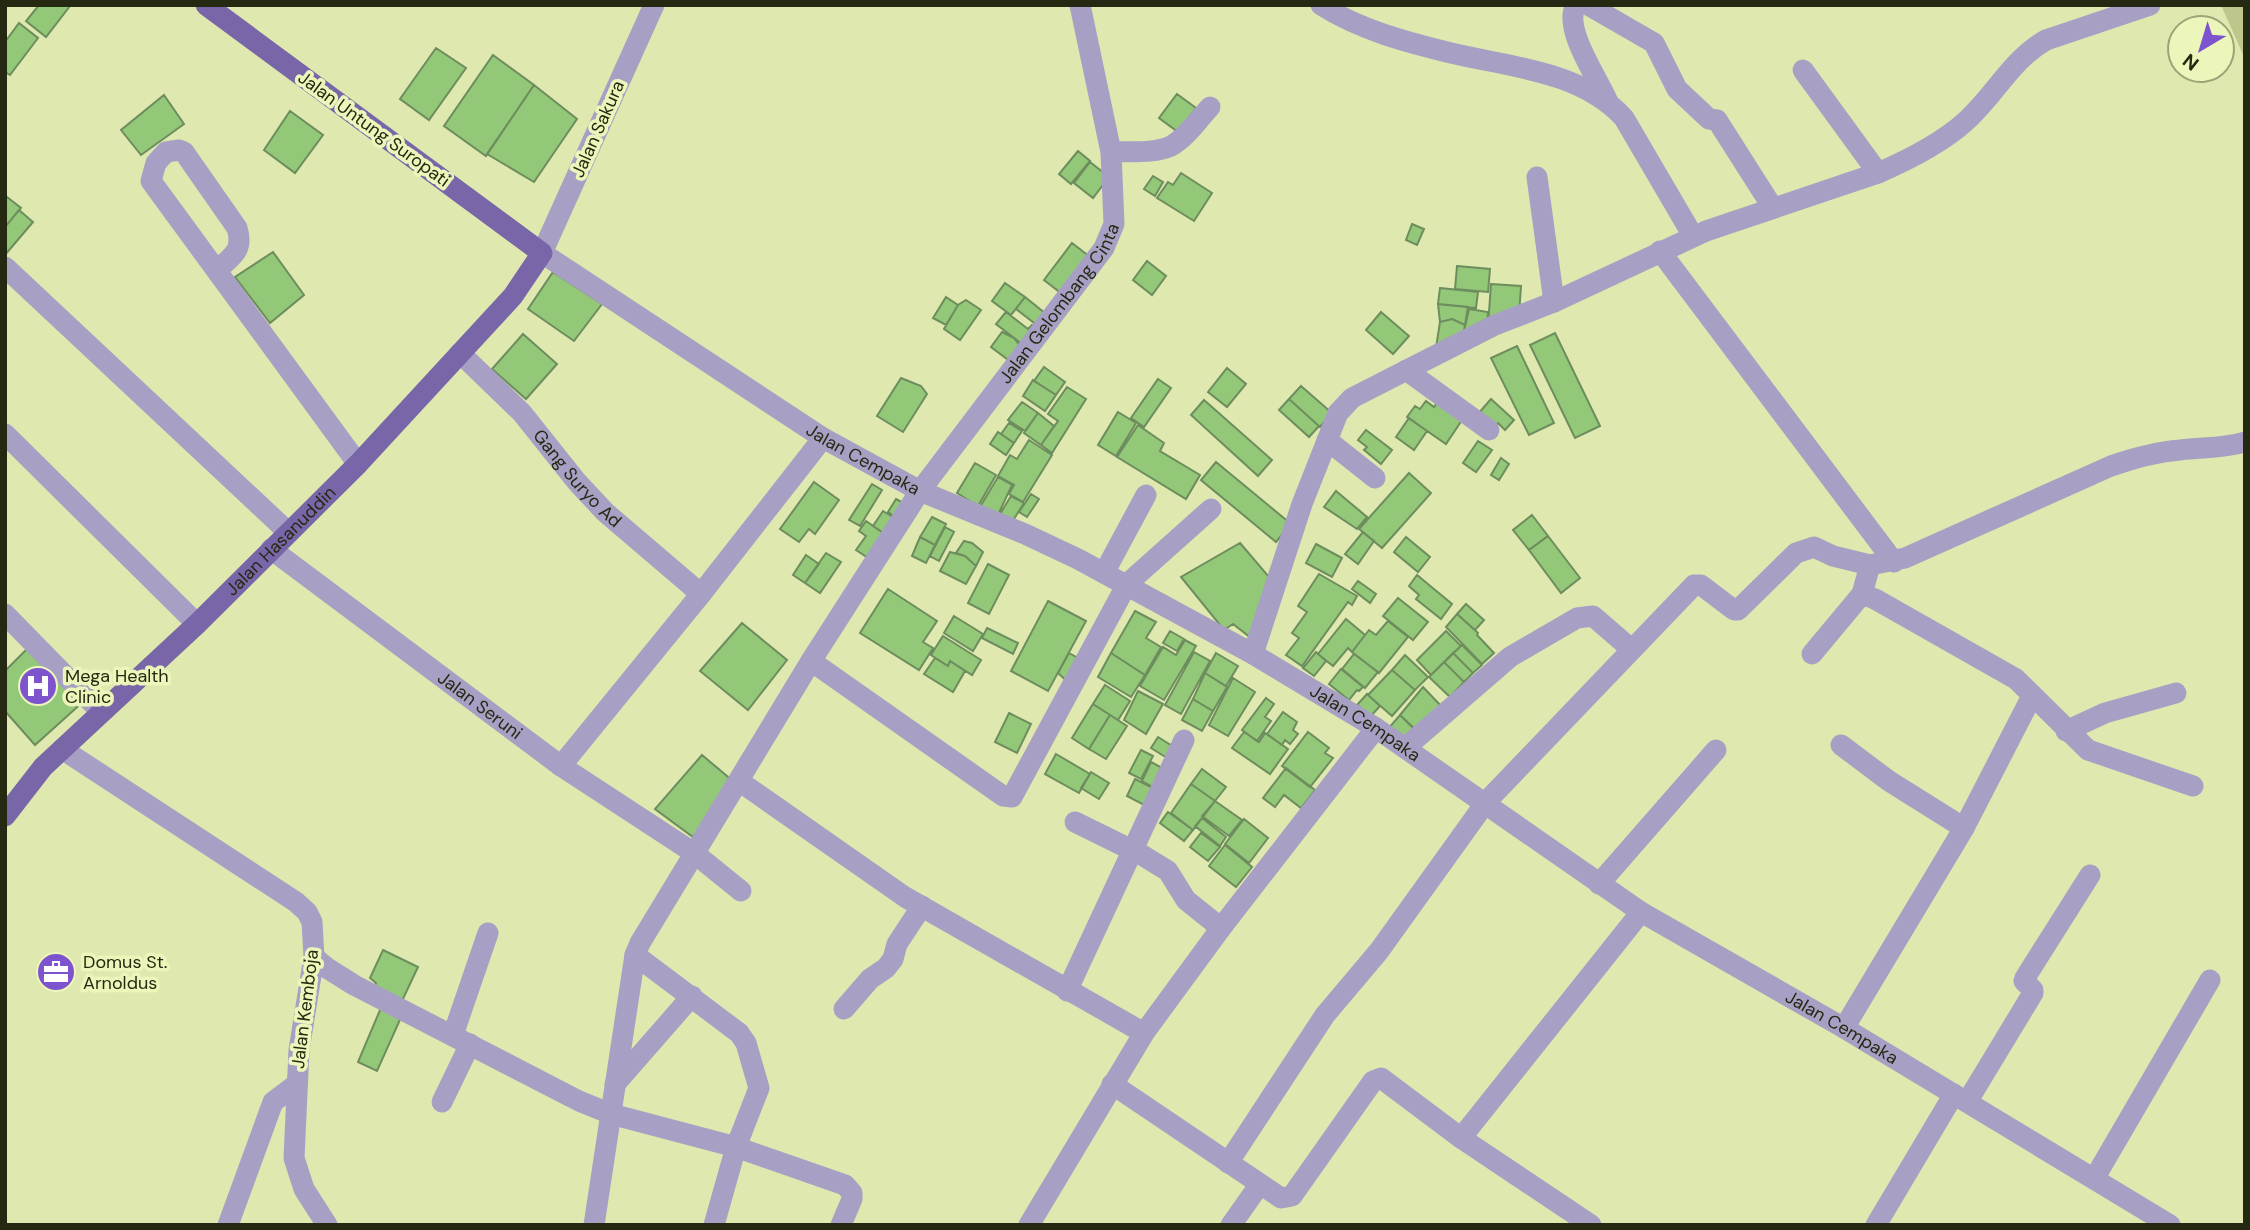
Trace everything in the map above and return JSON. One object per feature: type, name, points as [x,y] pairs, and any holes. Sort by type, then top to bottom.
[{"type":"main road","name":"Jalan Untung Suropati","points":[[206,5],[542,253]]},
{"type":"main road","name":"Jalan Hasanuddin","points":[[5,816],[23,791],[62,749],[197,624],[358,464],[513,296],[542,253]]},
{"type":"street","name":"Jalan Sakura","points":[[542,253],[654,5]]},
{"type":"street","name":"Jalan Gelombang Cinta","points":[[594,1225],[635,954],[640,943],[811,661],[920,491],[1104,248],[1114,225],[1111,152],[1080,5]]},
{"type":"street","points":[[1321,5],[1343,19],[1367,29],[1448,52],[1565,79],[1608,102],[1624,118],[1693,236]]},
{"type":"street","points":[[1576,5],[1572,12],[1575,36],[1600,81],[1608,102]]},
{"type":"street","points":[[1588,5],[1654,43],[1677,89],[1709,119],[1717,120],[1773,208]]},
{"type":"street","points":[[1254,654],[1302,504],[1338,413],[1366,390],[1495,325],[1554,302],[1693,236],[1878,173],[1900,163],[1965,122],[2019,60],[2034,47],[2046,40],[2150,5]]},
{"type":"street","points":[[1803,70],[1878,173]]},
{"type":"street","points":[[1111,152],[1169,147],[1180,140],[1210,107]]},
{"type":"street","points":[[217,271],[237,251],[240,240],[237,228],[184,152],[166,152],[156,163],[151,181],[358,464]]},
{"type":"street","points":[[1537,177],[1554,302]]},
{"type":"street","points":[[1660,251],[1895,562]]},
{"type":"street","name":"Jalan Cempaka","points":[[542,253],[823,438],[920,491],[1025,534],[1127,584],[1254,654],[1376,728],[1641,912],[1844,1028],[2170,1225]]},
{"type":"street","points":[[5,267],[288,532]]},
{"type":"street","name":"Gang Suryo Ad","points":[[460,353],[522,413],[577,482],[606,512],[701,594]]},
{"type":"street","points":[[1406,370],[1489,430]]},
{"type":"street","points":[[5,434],[197,624]]},
{"type":"street","points":[[561,766],[823,438]]},
{"type":"street","points":[[1327,440],[1375,478]]},
{"type":"street","points":[[1228,1163],[1325,1015],[1379,951],[1486,802],[1694,585],[1702,585],[1734,610],[1738,610],[1803,549],[1814,547],[1870,565],[1895,562],[2141,455],[2183,449],[2223,448],[2245,442]]},
{"type":"street","points":[[1104,573],[1146,495]]},
{"type":"street","points":[[811,661],[1003,796],[1012,797],[1127,584],[1210,509]]},
{"type":"street","name":"Jalan Seruni","points":[[271,549],[561,766],[694,853],[741,891]]},
{"type":"street","points":[[1812,654],[1862,594],[1870,565]]},
{"type":"street","points":[[1862,594],[2016,679],[2079,744],[2099,756],[2193,786]]},
{"type":"street","points":[[5,614],[101,712]]},
{"type":"street","points":[[1405,748],[1510,657],[1577,618],[1593,616],[1632,649]]},
{"type":"street","points":[[2066,731],[2105,713],[2176,693]]},
{"type":"street","points":[[1844,1028],[1964,828],[2032,696]]},
{"type":"street","points":[[1029,1225],[1144,1033],[1221,928],[1376,728]]},
{"type":"street","points":[[1068,991],[1184,740]]},
{"type":"street","points":[[1841,745],[1889,781],[1964,828]]},
{"type":"street","name":"Jalan Kemboja","points":[[62,749],[296,902],[307,912],[312,922],[314,957],[299,1050],[294,1158],[304,1189],[327,1225]]},
{"type":"street","points":[[1599,884],[1716,750]]},
{"type":"street","points":[[739,781],[922,906],[1144,1033]]},
{"type":"street","points":[[1075,822],[1168,870],[1186,900],[1221,928]]},
{"type":"street","points":[[1876,1225],[2033,993],[2034,990],[2024,981],[2025,978],[2090,875]]},
{"type":"street","points":[[844,1009],[870,979],[886,968],[893,959],[897,944],[922,906]]},
{"type":"street","points":[[1461,1138],[1641,912]]},
{"type":"street","points":[[442,1102],[462,1040],[488,933]]},
{"type":"street","points":[[635,954],[739,1033],[746,1043],[757,1074],[759,1088],[736,1147],[714,1225]]},
{"type":"street","points":[[314,957],[354,985],[564,1094],[611,1114],[736,1147],[845,1185],[852,1193],[852,1199],[841,1225]]},
{"type":"street","points":[[2094,1179],[2210,980]]},
{"type":"street","points":[[615,1084],[692,996]]},
{"type":"street","points":[[1112,1084],[1281,1198],[1292,1196],[1373,1081],[1381,1078],[1461,1138],[1591,1225]]},
{"type":"street","points":[[228,1225],[273,1102],[296,1084]]},
{"type":"street","points":[[1231,1225],[1260,1184]]},
{"type":"green space","points":[[2221,5],[2245,5],[2245,59],[2236,39],[2236,14],[2225,14]]},
{"type":"building","points":[[39,5],[70,6],[46,37],[26,21]]},
{"type":"building","points":[[19,23],[38,38],[10,75],[5,72],[5,42]]},
{"type":"building","points":[[436,48],[466,68],[429,120],[400,99]]},
{"type":"building","points":[[493,55],[534,85],[486,156],[444,126]]},
{"type":"building","points":[[534,85],[577,119],[534,182],[487,154]]},
{"type":"building","points":[[1177,94],[1196,108],[1178,132],[1159,118]]},
{"type":"building","points":[[164,95],[184,124],[141,155],[121,130]]},
{"type":"building","points":[[290,111],[323,135],[295,173],[264,150]]},
{"type":"building","points":[[1078,151],[1090,161],[1071,184],[1059,174]]},
{"type":"building","points":[[1090,162],[1109,177],[1093,198],[1074,183]]},
{"type":"building","points":[[1181,173],[1212,193],[1194,221],[1157,198],[1168,182],[1173,185]]},
{"type":"building","points":[[1153,176],[1163,182],[1155,196],[1144,189]]},
{"type":"building","points":[[7,197],[21,208],[5,227],[5,199]]},
{"type":"building","points":[[19,210],[33,222],[5,255],[5,227]]},
{"type":"building","points":[[1412,224],[1424,229],[1417,245],[1406,240]]},
{"type":"building","points":[[1072,243],[1094,260],[1066,297],[1044,280]]},
{"type":"building","points":[[273,252],[304,295],[270,323],[235,277]]},
{"type":"building","points":[[1147,261],[1166,276],[1152,295],[1133,280]]},
{"type":"building","points":[[1457,266],[1490,269],[1488,292],[1455,289]]},
{"type":"building","points":[[553,272],[602,304],[574,341],[528,309]]},
{"type":"building","points":[[1005,283],[1025,297],[1011,315],[992,301]]},
{"type":"building","points":[[1491,284],[1521,286],[1519,315],[1488,326]]},
{"type":"building","points":[[1440,288],[1478,292],[1476,308],[1438,304]]},
{"type":"building","points":[[946,297],[958,305],[946,325],[933,318]]},
{"type":"building","points":[[1025,297],[1051,318],[1042,329],[1016,309]]},
{"type":"building","points":[[966,300],[981,310],[960,340],[944,329],[958,305]]},
{"type":"building","points":[[1438,304],[1468,307],[1465,325],[1452,319],[1440,322]]},
{"type":"building","points":[[1469,309],[1488,312],[1487,328],[1462,340]]},
{"type":"building","points":[[1006,312],[1028,329],[1032,325],[1040,331],[1027,348],[996,324]]},
{"type":"building","points":[[1381,312],[1409,336],[1393,354],[1366,330]]},
{"type":"building","points":[[1452,319],[1465,325],[1462,341],[1435,354],[1440,322]]},
{"type":"building","points":[[1002,332],[1014,338],[1025,352],[1015,365],[991,347]]},
{"type":"building","points":[[1555,333],[1600,426],[1575,438],[1530,345]]},
{"type":"building","points":[[523,334],[557,364],[526,399],[492,369]]},
{"type":"building","points":[[1517,346],[1554,423],[1529,435],[1491,358]]},
{"type":"building","points":[[1044,367],[1065,382],[1056,395],[1034,381]]},
{"type":"building","points":[[1227,368],[1246,384],[1227,407],[1208,392]]},
{"type":"building","points":[[901,378],[921,386],[927,394],[903,432],[877,416]]},
{"type":"building","points":[[1158,379],[1171,388],[1144,427],[1131,418]]},
{"type":"building","points":[[1033,380],[1056,395],[1045,411],[1023,396]]},
{"type":"building","points":[[1301,386],[1332,413],[1320,427],[1289,399]]},
{"type":"building","points":[[1067,387],[1086,399],[1052,453],[1041,445],[1058,421],[1048,414]]},
{"type":"building","points":[[1289,399],[1319,426],[1309,437],[1279,410]]},
{"type":"building","points":[[1491,399],[1514,420],[1505,430],[1498,423],[1493,427],[1478,414]]},
{"type":"building","points":[[1204,400],[1272,460],[1258,476],[1191,415]]},
{"type":"building","points":[[1426,401],[1434,407],[1437,403],[1462,420],[1446,444],[1407,417],[1415,406],[1420,409]]},
{"type":"building","points":[[1022,402],[1038,413],[1025,431],[1008,420]]},
{"type":"building","points":[[1118,412],[1136,423],[1116,456],[1098,445]]},
{"type":"building","points":[[1038,413],[1054,426],[1041,445],[1024,433]]},
{"type":"building","points":[[1409,418],[1427,431],[1414,450],[1396,437]]},
{"type":"building","points":[[1009,423],[1022,431],[1014,443],[1001,434]]},
{"type":"building","points":[[1138,425],[1164,443],[1160,451],[1200,475],[1186,499],[1117,457]]},
{"type":"building","points":[[1366,430],[1392,450],[1381,464],[1364,450],[1367,447],[1358,440]]},
{"type":"building","points":[[998,432],[1014,443],[1006,455],[990,444]]},
{"type":"building","points":[[1029,440],[1052,455],[1023,502],[1009,494],[1014,485],[998,476],[1010,455],[1017,459]]},
{"type":"building","points":[[1478,441],[1492,450],[1476,472],[1463,463]]},
{"type":"building","points":[[1501,458],[1509,464],[1499,480],[1491,475]]},
{"type":"building","points":[[1216,462],[1291,524],[1276,542],[1201,480]]},
{"type":"building","points":[[975,463],[996,475],[978,506],[957,493]]},
{"type":"building","points":[[1409,473],[1431,493],[1382,548],[1359,529]]},
{"type":"building","points":[[998,477],[1012,485],[997,517],[980,507]]},
{"type":"building","points":[[814,482],[839,500],[815,534],[809,529],[799,542],[780,529]]},
{"type":"building","points":[[872,484],[882,490],[860,526],[849,520]]},
{"type":"building","points":[[1336,491],[1367,517],[1357,529],[1324,507]]},
{"type":"building","points":[[1031,494],[1039,499],[1027,517],[1019,512]]},
{"type":"building","points":[[1011,496],[1024,503],[1012,522],[1000,514]]},
{"type":"building","points":[[896,499],[909,506],[900,520],[888,512]]},
{"type":"building","points":[[883,511],[899,521],[889,537],[873,526]]},
{"type":"building","points":[[1532,515],[1548,536],[1529,550],[1513,530]]},
{"type":"building","points":[[932,517],[946,524],[935,545],[920,537]]},
{"type":"building","points":[[866,521],[889,537],[873,561],[856,550],[866,536],[859,531]]},
{"type":"building","points":[[945,527],[954,532],[939,561],[930,556]]},
{"type":"building","points":[[1363,532],[1374,541],[1358,564],[1345,554]]},
{"type":"building","points":[[1548,536],[1580,578],[1561,593],[1529,550]]},
{"type":"building","points":[[920,537],[935,545],[926,563],[912,556]]},
{"type":"building","points":[[1406,537],[1430,557],[1418,572],[1394,552]]},
{"type":"building","points":[[964,541],[972,543],[983,552],[976,566],[965,556],[956,553]]},
{"type":"building","points":[[1240,543],[1275,584],[1255,641],[1233,624],[1224,630],[1181,577]]},
{"type":"building","points":[[1316,544],[1342,558],[1332,577],[1306,563]]},
{"type":"building","points":[[950,552],[965,556],[976,566],[966,584],[940,571]]},
{"type":"building","points":[[826,553],[841,562],[820,593],[805,583]]},
{"type":"building","points":[[806,555],[819,564],[805,583],[793,575]]},
{"type":"building","points":[[988,564],[1009,575],[989,614],[968,603]]},
{"type":"building","points":[[1319,574],[1357,596],[1352,605],[1348,602],[1302,666],[1286,655],[1299,638],[1292,633],[1307,612],[1298,606]]},
{"type":"building","points":[[1417,575],[1452,604],[1441,619],[1416,599],[1419,595],[1409,586]]},
{"type":"building","points":[[1358,581],[1376,594],[1370,603],[1352,589]]},
{"type":"building","points":[[888,589],[937,621],[923,642],[933,648],[919,670],[860,633]]},
{"type":"building","points":[[1398,598],[1428,622],[1413,640],[1383,616]]},
{"type":"building","points":[[1048,601],[1086,621],[1048,691],[1011,671]]},
{"type":"building","points":[[1466,604],[1484,620],[1475,630],[1457,614]]},
{"type":"building","points":[[1135,611],[1156,622],[1146,638],[1161,647],[1145,675],[1111,653]]},
{"type":"building","points":[[1457,614],[1478,633],[1494,653],[1482,664],[1446,627]]},
{"type":"building","points":[[954,616],[983,634],[973,651],[944,633]]},
{"type":"building","points":[[1346,619],[1365,635],[1352,652],[1348,648],[1333,666],[1318,654]]},
{"type":"building","points":[[1388,621],[1408,637],[1379,673],[1352,652],[1369,630],[1376,635]]},
{"type":"building","points":[[742,623],[787,660],[748,710],[700,671]]},
{"type":"building","points":[[987,628],[1018,643],[1013,654],[982,638]]},
{"type":"building","points":[[1170,631],[1184,639],[1177,651],[1163,643]]},
{"type":"building","points":[[1446,631],[1461,646],[1431,675],[1417,660]]},
{"type":"building","points":[[943,636],[981,660],[972,675],[950,661],[948,666],[931,655]]},
{"type":"building","points":[[1185,640],[1196,646],[1164,700],[1140,686],[1163,647],[1176,655]]},
{"type":"building","name":"Mega Health Clinic","points":[[31,645],[84,701],[35,745],[5,711],[5,671]]},
{"type":"building","points":[[1462,645],[1482,665],[1473,673],[1453,653]]},
{"type":"building","points":[[1194,652],[1210,661],[1181,714],[1165,705]]},
{"type":"building","points":[[1316,652],[1326,661],[1314,676],[1303,668]]},
{"type":"building","points":[[1069,653],[1085,662],[1072,686],[1058,673]]},
{"type":"building","points":[[1111,653],[1145,675],[1131,697],[1098,677]]},
{"type":"building","points":[[1216,653],[1238,666],[1226,686],[1205,673]]},
{"type":"building","points":[[1453,653],[1473,673],[1464,682],[1444,662]]},
{"type":"building","points":[[1354,654],[1378,672],[1365,688],[1342,669]]},
{"type":"building","points":[[1405,655],[1428,677],[1415,690],[1392,670]]},
{"type":"building","points":[[935,658],[948,666],[950,661],[965,671],[953,692],[924,674]]},
{"type":"building","points":[[1444,662],[1464,682],[1450,697],[1429,677]]},
{"type":"building","points":[[1341,669],[1363,687],[1349,700],[1329,684]]},
{"type":"building","points":[[1392,670],[1415,690],[1392,716],[1368,695]]},
{"type":"building","points":[[1205,673],[1227,687],[1213,711],[1193,699]]},
{"type":"building","points":[[1233,678],[1255,692],[1228,736],[1209,725]]},
{"type":"building","points":[[1105,685],[1130,701],[1118,720],[1093,704]]},
{"type":"building","points":[[1423,687],[1443,708],[1418,732],[1400,715]]},
{"type":"building","points":[[1138,691],[1163,704],[1146,734],[1124,720]]},
{"type":"building","points":[[1367,694],[1380,706],[1370,717],[1357,705]]},
{"type":"building","points":[[1266,698],[1274,704],[1265,717],[1271,721],[1257,741],[1242,730]]},
{"type":"building","points":[[1193,699],[1213,711],[1202,731],[1182,720]]},
{"type":"building","points":[[1093,704],[1110,715],[1089,749],[1072,738]]},
{"type":"building","points":[[1283,712],[1297,722],[1293,730],[1298,734],[1290,744],[1285,740],[1282,745],[1267,734]]},
{"type":"building","points":[[1009,713],[1031,724],[1017,753],[995,742]]},
{"type":"building","points":[[1110,715],[1127,726],[1106,759],[1089,749]]},
{"type":"building","points":[[1400,715],[1415,730],[1406,741],[1388,729]]},
{"type":"building","points":[[1244,732],[1259,742],[1265,733],[1288,749],[1270,774],[1232,748]]},
{"type":"building","points":[[1308,732],[1329,748],[1325,753],[1333,758],[1310,787],[1282,766]]},
{"type":"building","points":[[1158,737],[1174,747],[1167,758],[1151,748]]},
{"type":"building","points":[[1141,750],[1153,756],[1141,779],[1129,773]]},
{"type":"building","points":[[1056,754],[1090,774],[1079,793],[1045,774]]},
{"type":"building","points":[[702,755],[734,782],[693,837],[655,809]]},
{"type":"building","points":[[1151,762],[1168,771],[1158,790],[1142,781]]},
{"type":"building","points":[[1286,768],[1315,790],[1301,808],[1284,795],[1275,807],[1263,798]]},
{"type":"building","points":[[1202,769],[1226,787],[1215,801],[1191,784]]},
{"type":"building","points":[[1091,772],[1109,783],[1099,799],[1081,788]]},
{"type":"building","points":[[1135,779],[1159,791],[1150,808],[1127,796]]},
{"type":"building","points":[[1191,784],[1215,801],[1193,830],[1171,813]]},
{"type":"building","points":[[1215,801],[1242,820],[1229,836],[1202,816]]},
{"type":"building","points":[[1168,812],[1193,830],[1184,841],[1160,823]]},
{"type":"building","points":[[1202,818],[1226,837],[1220,846],[1195,826]]},
{"type":"building","points":[[1244,819],[1268,838],[1249,863],[1225,844]]},
{"type":"building","points":[[1201,833],[1220,847],[1208,861],[1190,847]]},
{"type":"building","points":[[1225,845],[1252,867],[1236,887],[1209,866]]},
{"type":"building","points":[[383,950],[418,967],[402,1001],[374,987],[376,983],[370,978]]},
{"type":"building","points":[[383,1003],[403,1013],[377,1071],[358,1062]]},
{"type":"place","name":"Mega Health Clinic","points":[[38,686]]},
{"type":"place","name":"Domus St. Arnoldus","points":[[56,972]]}]
